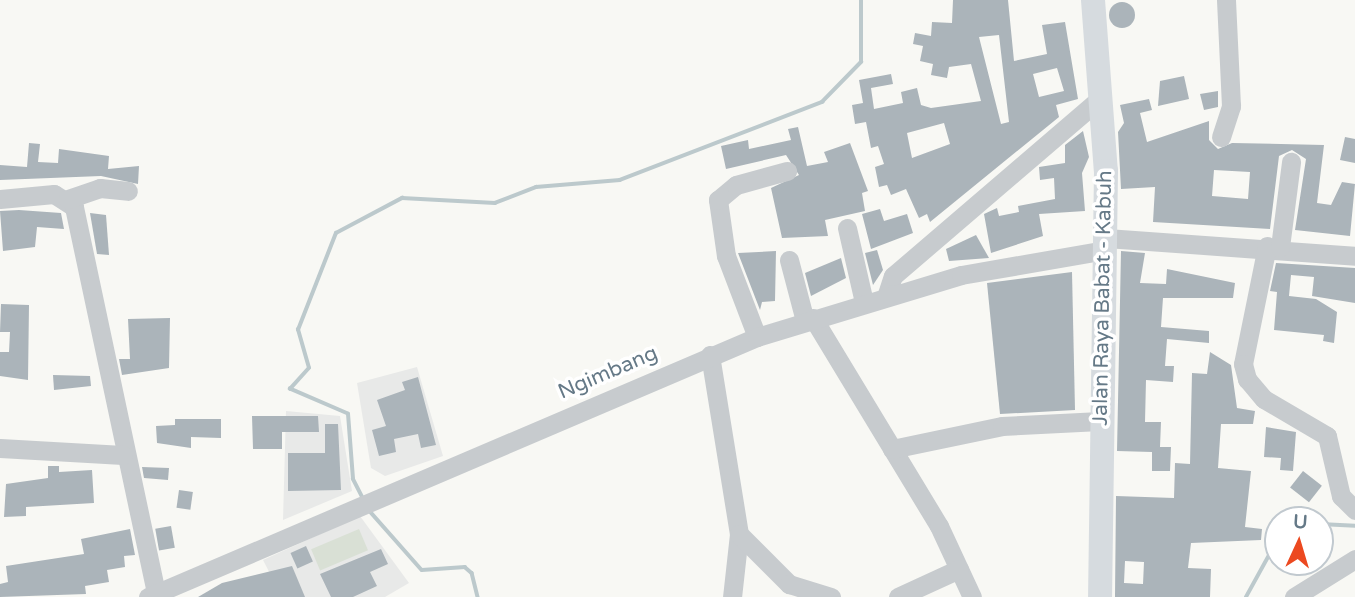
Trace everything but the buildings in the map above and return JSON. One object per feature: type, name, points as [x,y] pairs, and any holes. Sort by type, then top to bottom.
[{"type":"main road","name":"Jalan Raya Babat - Kabuh","points":[[1093,0],[1102,97],[1105,244],[1100,421],[1100,597]]},
{"type":"street","points":[[1221,137],[1231,106],[1226,0]]},
{"type":"street","points":[[887,295],[893,276],[1102,97]]},
{"type":"street","points":[[1291,162],[1273,247],[1243,364],[1247,379],[1264,398],[1326,436],[1342,496],[1355,510]]},
{"type":"street","points":[[757,337],[726,257],[718,200],[736,185],[787,172]]},
{"type":"street","points":[[0,199],[68,199],[100,188],[128,191]]},
{"type":"street","points":[[68,199],[152,595]]},
{"type":"street","points":[[847,229],[864,302]]},
{"type":"street","name":"Ngimbang","points":[[152,595],[710,355],[809,319],[887,295],[1032,258],[1105,244],[1273,247],[1355,256]]},
{"type":"street","points":[[789,260],[809,319],[892,449],[972,597]]},
{"type":"street","points":[[710,355],[739,534],[732,597]]},
{"type":"street","points":[[892,449],[1002,426],[1100,421]]},
{"type":"street","points":[[0,449],[123,455]]},
{"type":"street","points":[[739,534],[789,584],[831,597]]},
{"type":"street","points":[[1294,597],[1355,559]]},
{"type":"street","points":[[898,597],[959,569]]},
{"type":"shaded area","points":[[417,367],[443,456],[385,476],[371,468],[357,383]]},
{"type":"shaded area","points":[[286,411],[340,416],[352,491],[283,520]]},
{"type":"shaded area","points":[[360,516],[409,583],[385,597],[282,597],[263,560]]},
{"type":"shaded area","points":[[359,529],[368,550],[320,570],[311,549]]},
{"type":"waterway","points":[[363,499],[353,479],[348,414],[290,389],[309,368],[298,330],[336,233],[402,198],[495,203],[536,187],[620,180],[822,102],[861,62],[861,0]]},
{"type":"waterway","points":[[368,509],[422,570],[465,567],[472,573],[478,597]]},
{"type":"waterway","points":[[1334,525],[1355,526]]},
{"type":"waterway","points":[[1246,597],[1264,564]]}]
